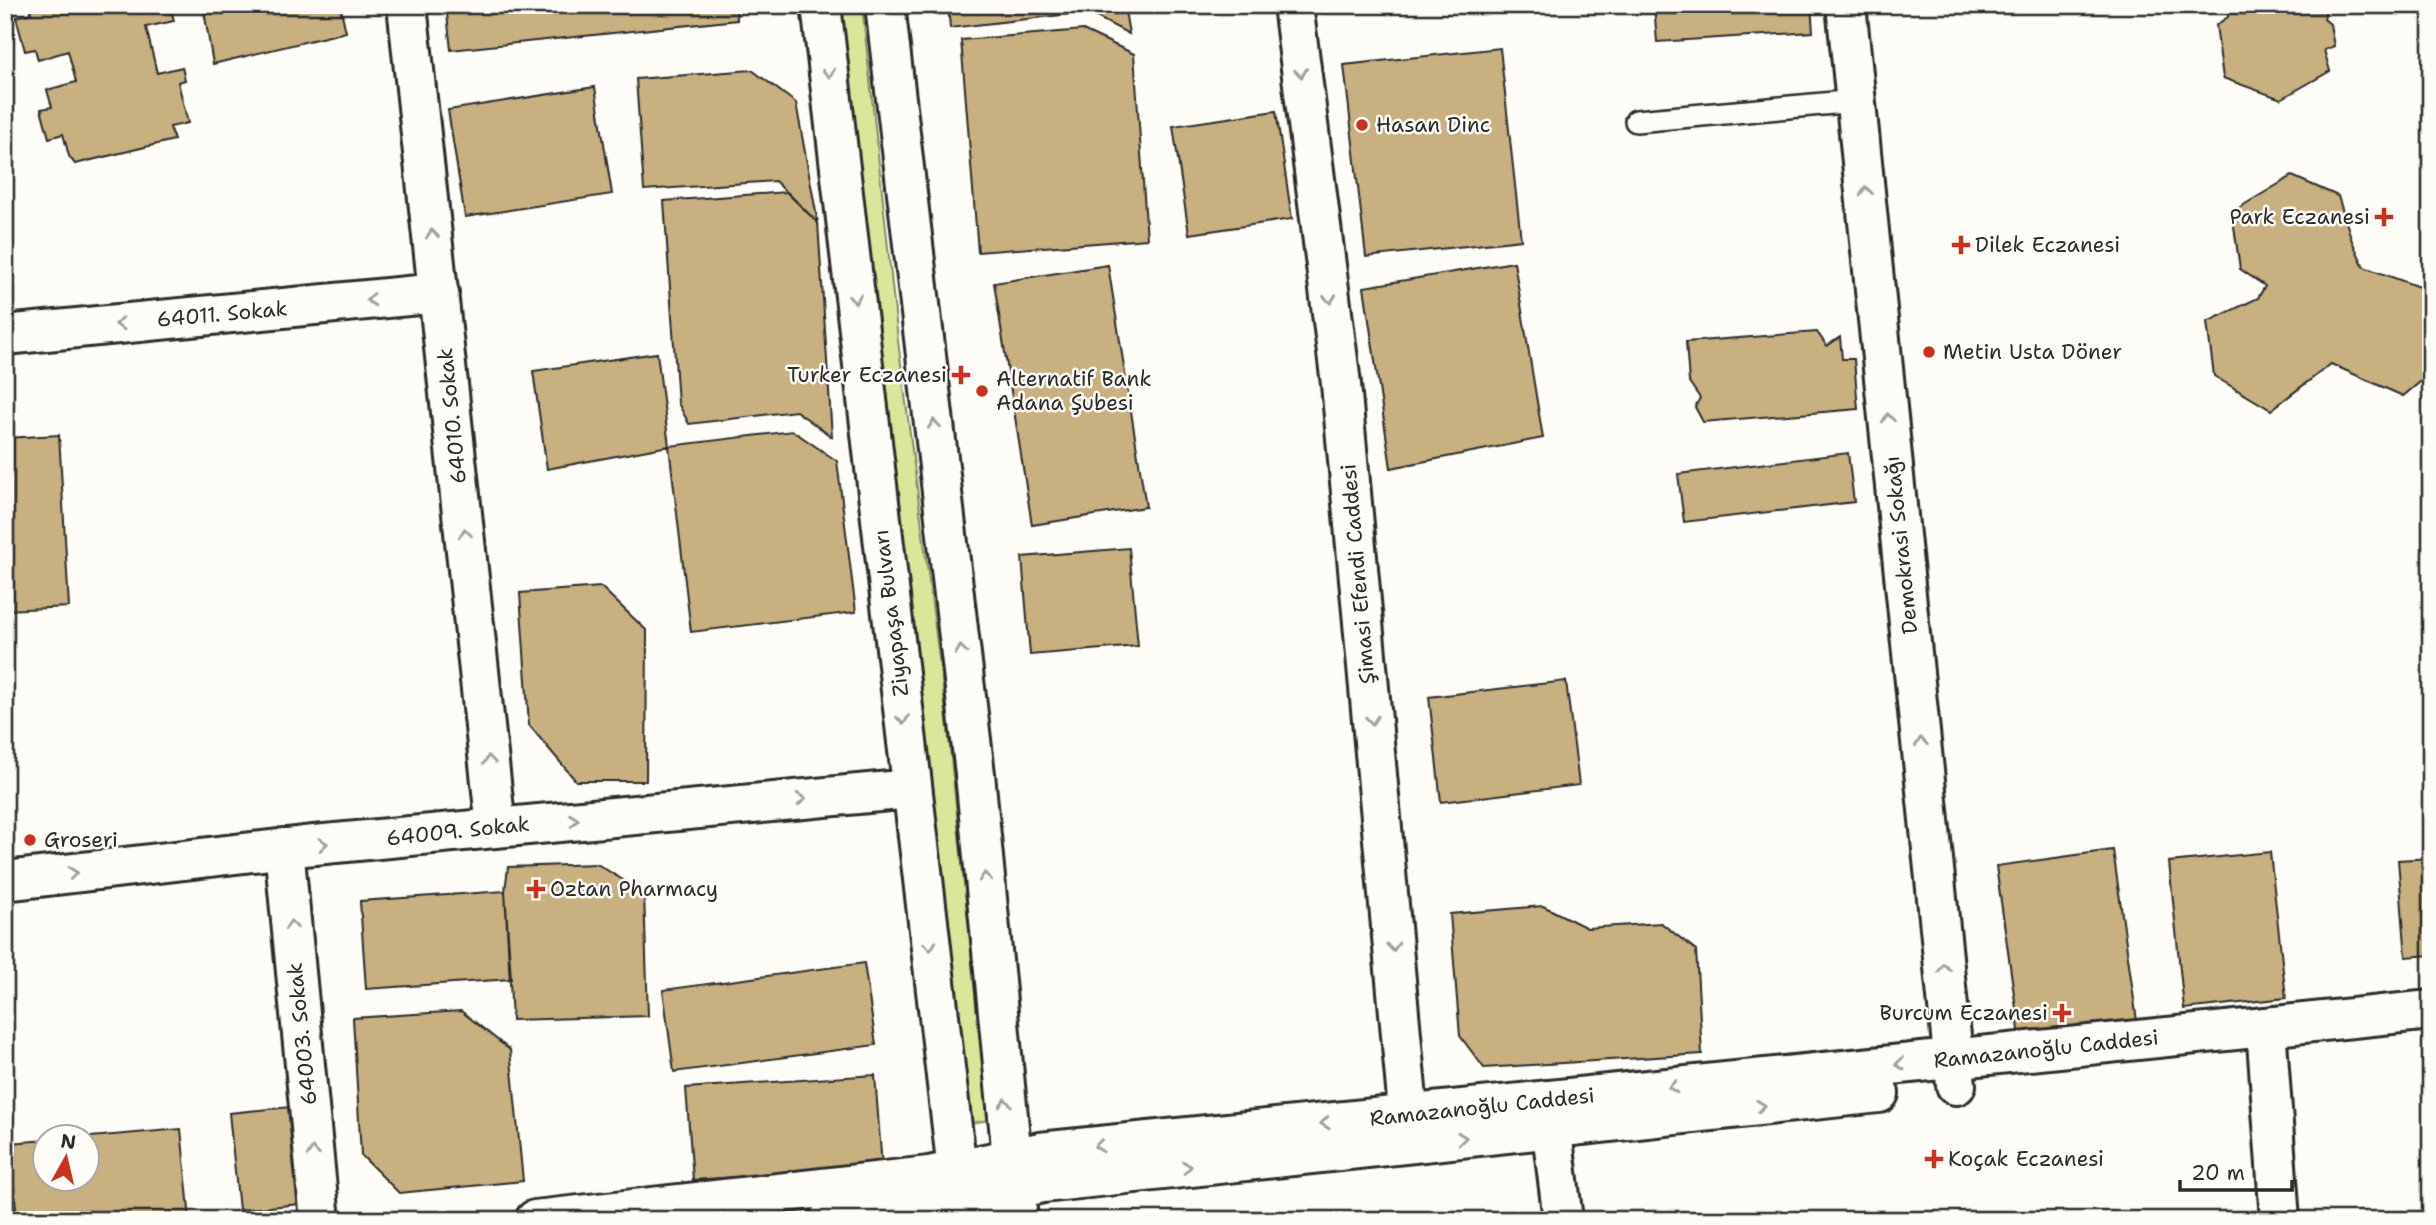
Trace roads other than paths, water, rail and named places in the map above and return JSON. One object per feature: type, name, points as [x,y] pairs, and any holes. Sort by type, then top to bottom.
[{"type":"street","name":"64010. Sokak","points":[[407,5],[496,828]]},
{"type":"street","name":"Ziyapaşa Bulvarı","points":[[821,5],[960,1197]]},
{"type":"street","points":[[885,5],[975,774],[1014,1189]]},
{"type":"street","name":"Şimasi Efendi Caddesi","points":[[1293,5],[1340,384],[1410,1129]]},
{"type":"street","name":"Demokrasi Sokağı","points":[[1846,5],[1955,1072]]},
{"type":"street","name":"64011. Sokak","points":[[5,335],[439,293]]},
{"type":"street","name":"64009. Sokak","points":[[5,881],[284,848],[911,789]]},
{"type":"street","name":"64003. Sokak","points":[[284,848],[320,1220]]},
{"type":"street","name":"Ramazanoğlu Caddesi","points":[[829,1220],[925,1209],[960,1197],[1043,1182],[1410,1129],[2267,1039],[2431,1010]]},
{"type":"street","name":"Ramazanoğlu Caddesi","points":[[2267,1039],[2431,1034]]},
{"type":"street","points":[[2267,1039],[2280,1220]]},
{"type":"street","points":[[1550,1114],[1563,1220]]},
{"type":"street","name":"Ramazanoğlu Caddesi","points":[[535,1220],[929,1176],[960,1197]]},
{"type":"lane","points":[[1636,121],[1856,101]]},
{"type":"place","name":"Hasan Dinc","points":[[1362,125]]},
{"type":"place","name":"Park Eczanesi","points":[[2384,217]]},
{"type":"place","name":"Dilek Eczanesi","points":[[1961,245]]},
{"type":"place","name":"Metin Usta Döner","points":[[1929,352]]},
{"type":"place","name":"Turker Eczanesi","points":[[961,375]]},
{"type":"place","name":"Alternatif Bank Adana Şubesi","points":[[982,391]]},
{"type":"place","name":"Groseri","points":[[30,840]]},
{"type":"place","name":"Oztan Pharmacy","points":[[536,889]]},
{"type":"place","name":"Burcum Eczanesi","points":[[2062,1013]]},
{"type":"place","name":"Koçak Eczanesi","points":[[1934,1159]]}]
